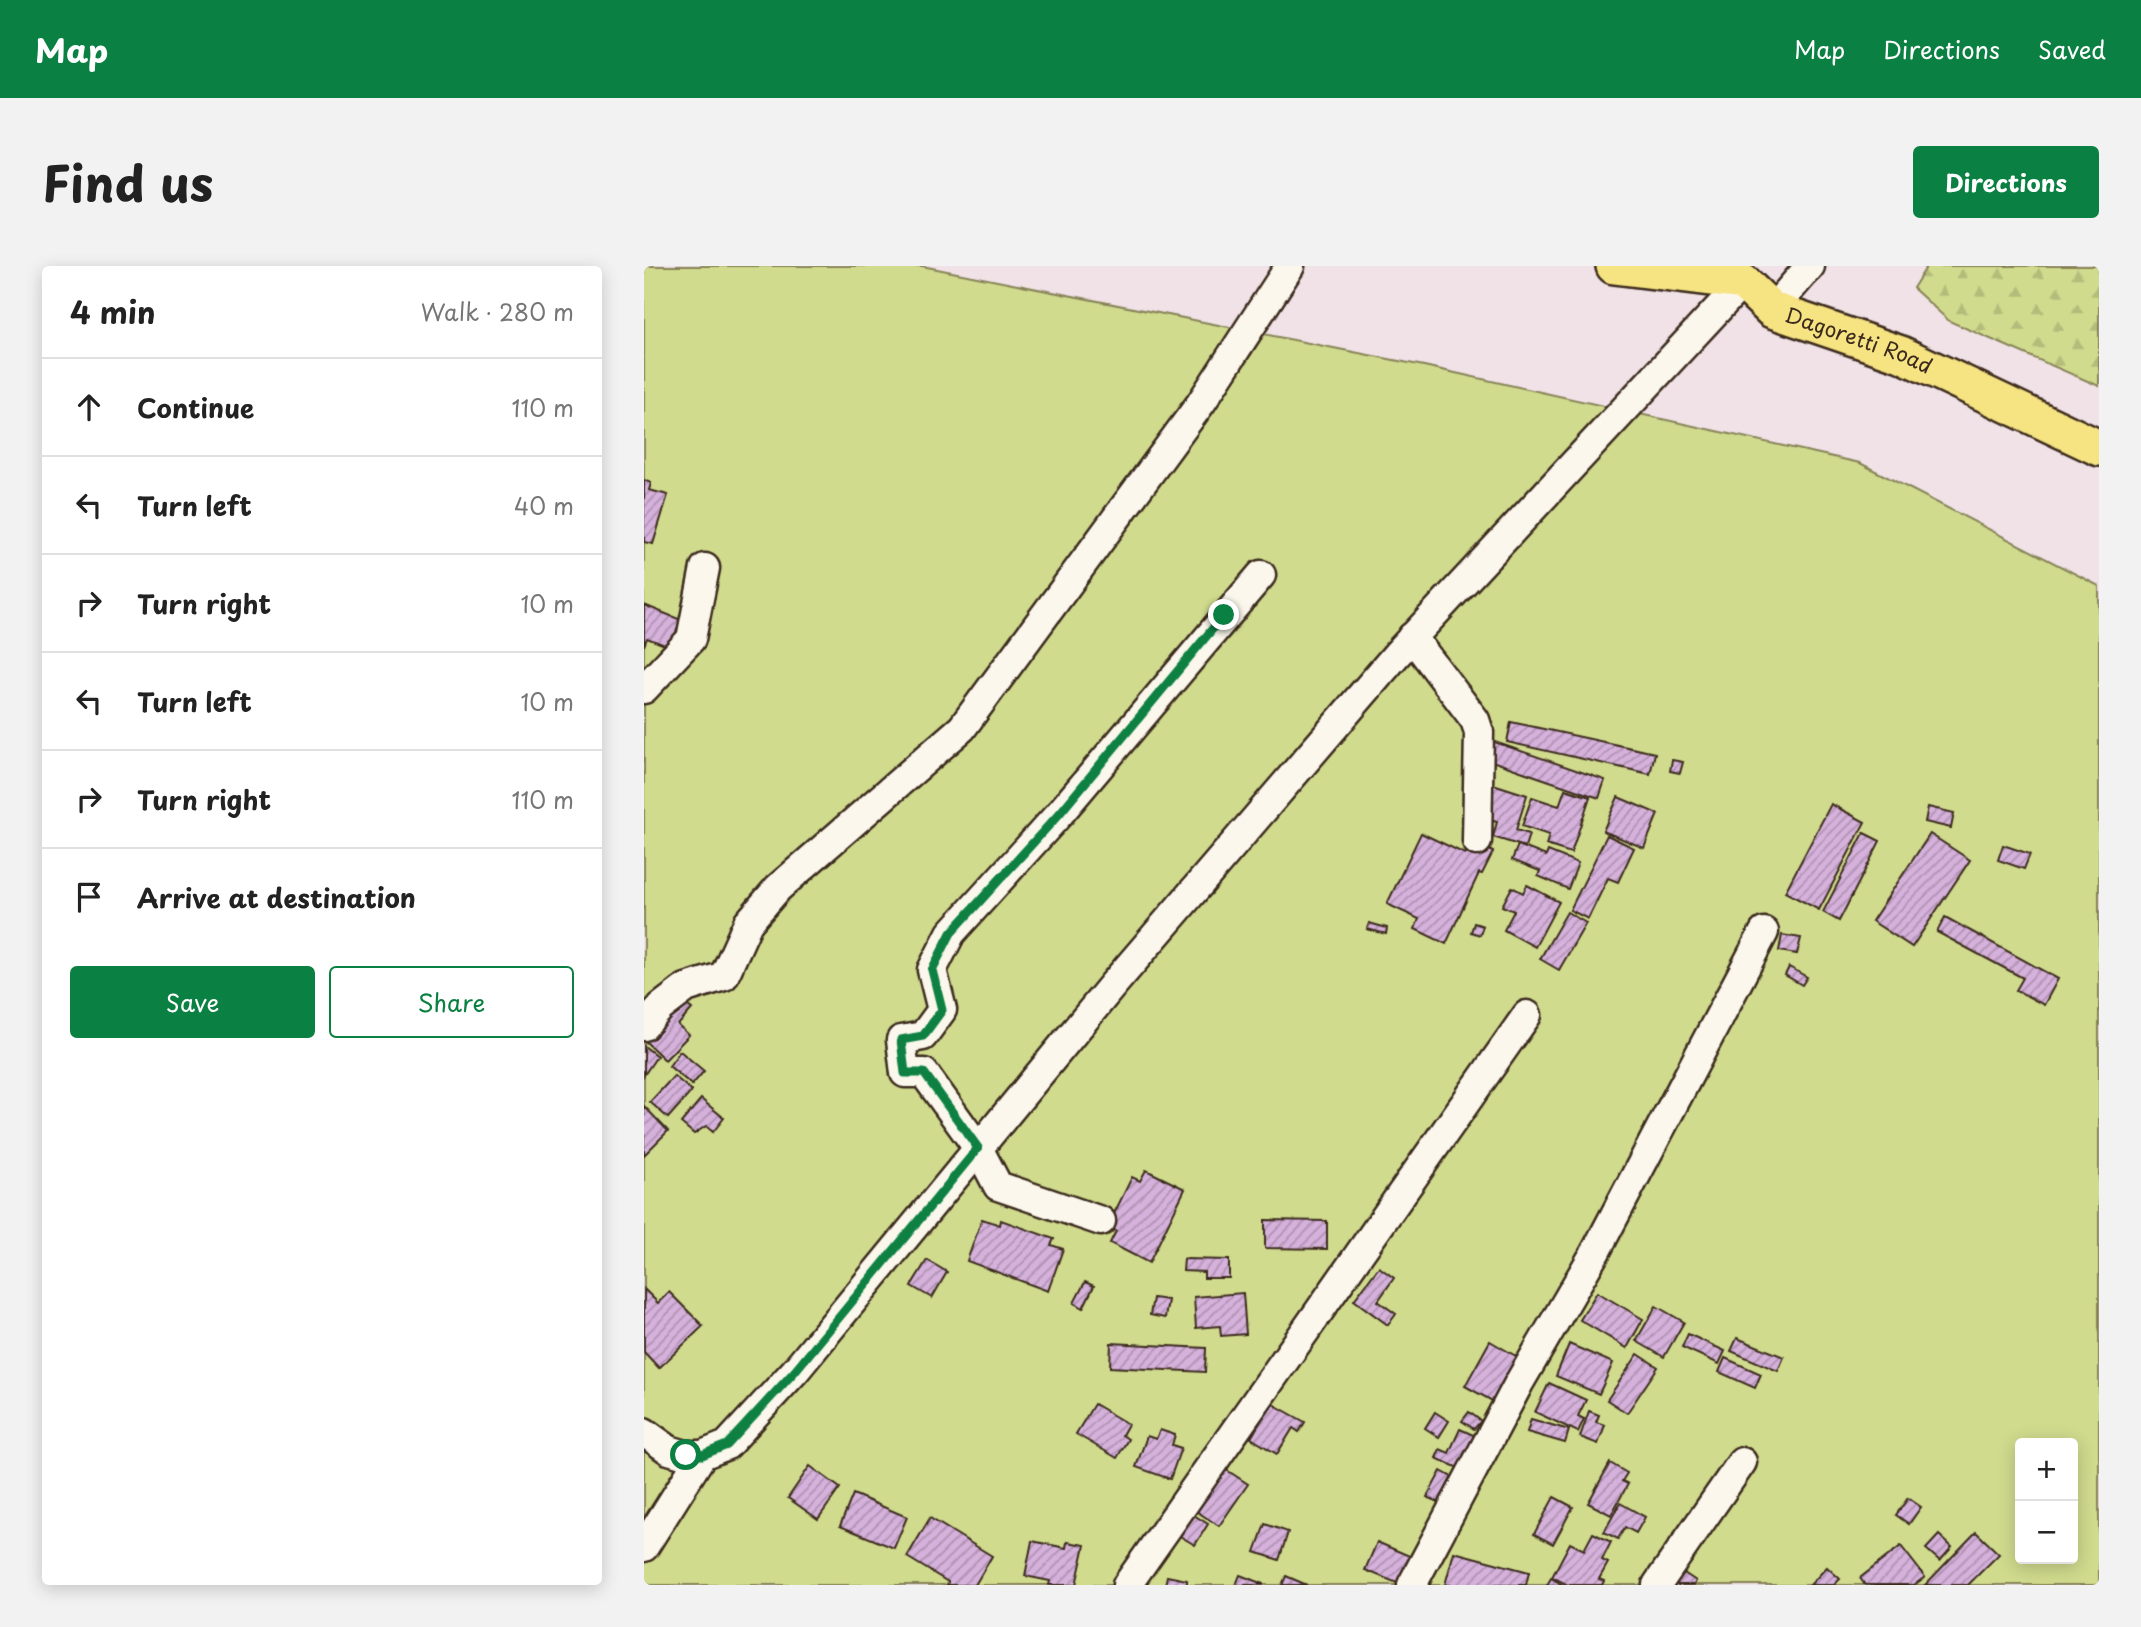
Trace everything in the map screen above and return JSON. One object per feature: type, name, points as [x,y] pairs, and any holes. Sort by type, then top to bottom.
[{"type":"main road","points":[[1614,266],[1743,282]]},
{"type":"main road","name":"Dagoretti Road","points":[[1743,282],[1772,310],[1901,354],[2099,448]]},
{"type":"street","points":[[644,1026],[661,1007],[686,988],[724,976],[748,923],[778,888],[962,728],[1200,403],[1290,266]]},
{"type":"street","points":[[1772,310],[1810,266]]},
{"type":"street","points":[[644,1432],[669,1450],[702,1455],[727,1445],[795,1371],[1112,986],[1412,637],[1743,282]]},
{"type":"street","points":[[644,689],[691,639],[705,568]]},
{"type":"street","points":[[1101,1221],[998,1186],[978,1148],[924,1073],[905,1073],[901,1040],[923,1036],[942,1010],[932,970],[951,933],[1060,813],[1261,575]]},
{"type":"street","points":[[1412,637],[1475,720],[1479,732],[1477,841]]},
{"type":"street","points":[[1412,1585],[1519,1383],[1596,1251],[1764,932]]},
{"type":"street","points":[[1127,1585],[1527,1015]]},
{"type":"street","points":[[644,1547],[702,1455]]},
{"type":"street","points":[[1657,1585],[1742,1462]]},
{"type":"green space","points":[[644,266],[922,266],[1424,366],[1860,463],[2099,586],[2099,1585],[644,1585]]},
{"type":"green space","points":[[1927,266],[2099,266],[2099,386],[1949,321],[1913,288]]},
{"type":"building","points":[[644,480],[651,483],[649,490],[668,495],[653,544],[644,542]]},
{"type":"building","points":[[644,605],[681,620],[670,647],[647,638],[644,646]]},
{"type":"building","points":[[1511,722],[1655,753],[1650,774],[1507,742]]},
{"type":"building","points":[[1489,740],[1605,780],[1599,798],[1483,758]]},
{"type":"building","points":[[1672,760],[1683,762],[1680,773],[1670,771]]},
{"type":"building","points":[[1493,784],[1527,795],[1516,830],[1529,834],[1525,847],[1493,837],[1497,822],[1482,818]]},
{"type":"building","points":[[1565,789],[1590,797],[1571,853],[1546,845],[1549,835],[1522,826],[1532,797],[1559,806]]},
{"type":"building","points":[[1618,797],[1658,814],[1644,848],[1603,831]]},
{"type":"building","points":[[1831,804],[1865,822],[1819,910],[1785,892]]},
{"type":"building","points":[[1928,807],[1954,813],[1951,828],[1925,822]]},
{"type":"building","points":[[1421,833],[1465,854],[1471,842],[1493,852],[1482,874],[1479,873],[1446,944],[1415,929],[1419,919],[1387,904]]},
{"type":"building","points":[[1864,833],[1880,841],[1839,921],[1823,912]]},
{"type":"building","points":[[1930,834],[1970,860],[1912,947],[1872,921]]},
{"type":"building","points":[[1607,835],[1634,848],[1618,882],[1608,878],[1588,919],[1570,910]]},
{"type":"building","points":[[1518,845],[1546,856],[1548,851],[1578,863],[1568,889],[1538,876],[1540,871],[1512,860]]},
{"type":"building","points":[[2003,845],[2030,854],[2024,869],[1998,860]]},
{"type":"building","points":[[1527,885],[1559,902],[1535,947],[1504,930],[1514,911],[1502,906],[1512,887],[1523,893]]},
{"type":"building","points":[[1567,912],[1586,923],[1559,970],[1540,959]]},
{"type":"building","points":[[1945,917],[2058,979],[2044,1005],[2016,990],[2023,978],[1937,932]]},
{"type":"building","points":[[1369,923],[1387,928],[1386,934],[1367,929]]},
{"type":"building","points":[[1474,923],[1483,926],[1480,935],[1471,932]]},
{"type":"building","points":[[1782,935],[1801,938],[1797,954],[1779,951]]},
{"type":"building","points":[[1789,967],[1807,977],[1802,985],[1785,975]]},
{"type":"building","points":[[681,1000],[692,1009],[678,1025],[689,1035],[665,1060],[644,1040]]},
{"type":"building","points":[[644,1046],[657,1056],[644,1075]]},
{"type":"building","points":[[680,1051],[704,1071],[692,1085],[669,1066]]},
{"type":"building","points":[[674,1076],[692,1091],[668,1118],[650,1102]]},
{"type":"building","points":[[701,1099],[724,1118],[713,1132],[706,1126],[694,1134],[681,1123]]},
{"type":"building","points":[[644,1106],[668,1131],[644,1155]]},
{"type":"building","points":[[1146,1170],[1185,1189],[1149,1263],[1110,1243],[1116,1231],[1108,1226],[1132,1177],[1140,1181]]},
{"type":"building","points":[[982,1219],[1000,1225],[1001,1220],[1054,1239],[1051,1245],[1063,1249],[1048,1291],[967,1261]]},
{"type":"building","points":[[1265,1220],[1327,1221],[1327,1249],[1265,1248]]},
{"type":"building","points":[[1184,1259],[1229,1260],[1229,1278],[1204,1278],[1204,1272],[1183,1271]]},
{"type":"building","points":[[927,1260],[947,1272],[932,1298],[911,1286]]},
{"type":"building","points":[[1379,1267],[1394,1278],[1378,1301],[1396,1314],[1388,1325],[1354,1300]]},
{"type":"building","points":[[1085,1282],[1094,1286],[1083,1308],[1074,1303]]},
{"type":"building","points":[[644,1289],[658,1303],[669,1292],[703,1326],[659,1368],[644,1352]]},
{"type":"building","points":[[1597,1292],[1643,1319],[1627,1348],[1580,1320]]},
{"type":"building","points":[[1243,1293],[1246,1334],[1221,1336],[1220,1326],[1196,1328],[1194,1297]]},
{"type":"building","points":[[1153,1298],[1168,1300],[1165,1318],[1150,1315]]},
{"type":"building","points":[[1656,1306],[1684,1322],[1664,1357],[1636,1341]]},
{"type":"building","points":[[1688,1334],[1725,1351],[1719,1364],[1682,1347]]},
{"type":"building","points":[[1737,1338],[1784,1357],[1778,1371],[1731,1351]]},
{"type":"building","points":[[1490,1341],[1521,1359],[1496,1403],[1465,1386]]},
{"type":"building","points":[[1111,1343],[1206,1348],[1205,1372],[1110,1367]]},
{"type":"building","points":[[1569,1344],[1613,1363],[1599,1394],[1556,1376]]},
{"type":"building","points":[[1638,1354],[1658,1367],[1627,1413],[1607,1400]]},
{"type":"building","points":[[1725,1358],[1761,1374],[1755,1388],[1719,1372]]},
{"type":"building","points":[[1549,1383],[1586,1400],[1578,1416],[1584,1419],[1578,1432],[1535,1412]]},
{"type":"building","points":[[1271,1403],[1305,1422],[1299,1432],[1293,1428],[1277,1454],[1251,1438]]},
{"type":"building","points":[[1094,1404],[1128,1424],[1122,1435],[1128,1439],[1117,1458],[1076,1434]]},
{"type":"building","points":[[1589,1411],[1599,1415],[1596,1422],[1605,1425],[1598,1444],[1580,1437]]},
{"type":"building","points":[[1435,1412],[1449,1421],[1439,1437],[1425,1428]]},
{"type":"building","points":[[1469,1412],[1481,1421],[1474,1429],[1462,1421]]},
{"type":"building","points":[[1531,1419],[1569,1430],[1565,1443],[1527,1432]]},
{"type":"building","points":[[1460,1429],[1482,1439],[1467,1472],[1436,1458],[1440,1449],[1449,1453]]},
{"type":"building","points":[[1160,1430],[1175,1435],[1172,1445],[1181,1448],[1170,1479],[1136,1467],[1147,1436],[1156,1439]]},
{"type":"building","points":[[1610,1463],[1627,1473],[1622,1481],[1628,1484],[1611,1515],[1588,1503]]},
{"type":"building","points":[[1219,1465],[1248,1484],[1219,1526],[1190,1507]]},
{"type":"building","points":[[810,1466],[840,1488],[818,1519],[788,1498]]},
{"type":"building","points":[[1441,1471],[1459,1481],[1445,1506],[1427,1497]]},
{"type":"building","points":[[853,1494],[907,1517],[894,1548],[840,1526]]},
{"type":"building","points":[[1554,1497],[1573,1507],[1553,1544],[1534,1534]]},
{"type":"building","points":[[1908,1498],[1921,1507],[1909,1524],[1896,1515]]},
{"type":"building","points":[[1620,1503],[1645,1517],[1636,1533],[1625,1527],[1618,1539],[1604,1532]]},
{"type":"building","points":[[1186,1510],[1208,1524],[1195,1545],[1173,1532]]},
{"type":"building","points":[[930,1518],[992,1556],[975,1585],[947,1585],[948,1582],[907,1557]]},
{"type":"building","points":[[1265,1524],[1288,1532],[1279,1560],[1255,1552]]},
{"type":"building","points":[[1976,1532],[1999,1554],[1968,1585],[1925,1585]]},
{"type":"building","points":[[1593,1533],[1611,1542],[1602,1560],[1608,1563],[1599,1579],[1604,1581],[1602,1585],[1568,1585],[1552,1577],[1570,1543],[1584,1550]]},
{"type":"building","points":[[1939,1535],[1952,1547],[1940,1561],[1926,1549]]},
{"type":"building","points":[[1032,1541],[1066,1548],[1067,1542],[1085,1545],[1076,1585],[1049,1585],[1050,1581],[1025,1576]]},
{"type":"building","points":[[1377,1542],[1414,1558],[1402,1585],[1365,1570]]},
{"type":"building","points":[[1901,1546],[1925,1577],[1914,1585],[1865,1585],[1860,1578]]},
{"type":"building","points":[[1454,1552],[1529,1572],[1526,1585],[1445,1585]]},
{"type":"building","points":[[1675,1567],[1696,1581],[1694,1585],[1663,1585]]},
{"type":"building","points":[[1827,1567],[1840,1579],[1834,1585],[1810,1585]]},
{"type":"building","points":[[1240,1575],[1263,1584],[1263,1585],[1236,1585]]},
{"type":"building","points":[[1167,1576],[1187,1580],[1187,1585],[1165,1585]]},
{"type":"building","points":[[1286,1576],[1307,1585],[1282,1585]]},
{"type":"building","points":[[1551,1578],[1563,1585],[1547,1585]]},
{"type":"route","points":[[686,1455],[702,1455],[727,1445],[795,1371],[978,1148],[924,1073],[905,1073],[901,1040],[923,1036],[942,1010],[932,970],[951,933],[1060,813],[1224,615]]}]
